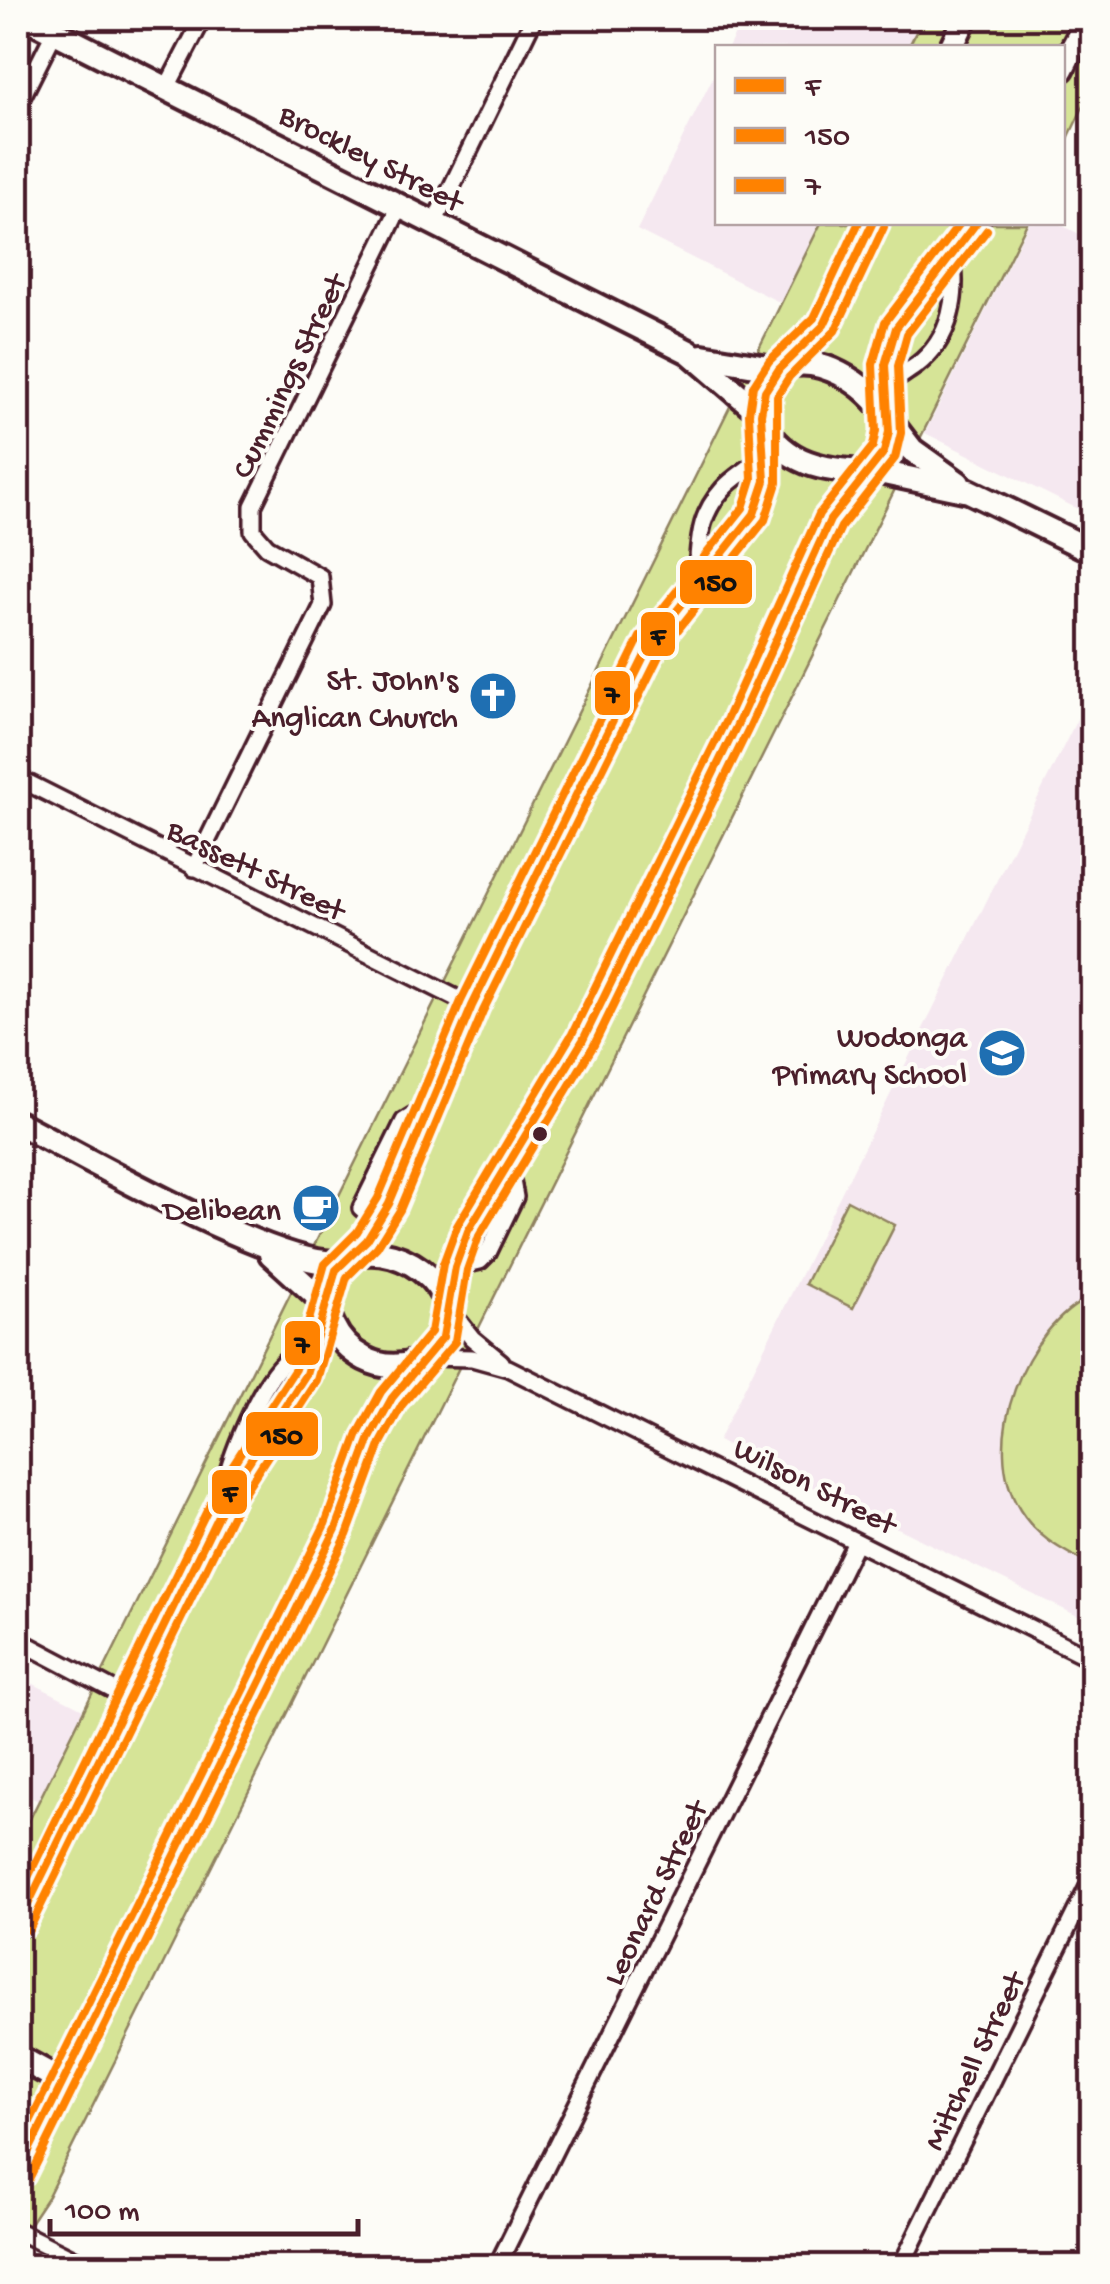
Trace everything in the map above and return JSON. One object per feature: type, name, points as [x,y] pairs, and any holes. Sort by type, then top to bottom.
[{"type":"main road","name":"Brockley Street","points":[[27,18],[688,352],[745,366],[784,366]]},
{"type":"main road","points":[[952,45],[965,18]]},
{"type":"main road","points":[[1065,63],[1088,18]]},
{"type":"main road","points":[[18,1925],[222,1508],[299,1386],[344,1260],[379,1223],[398,1185],[426,1107],[472,1006],[651,643],[754,514],[764,481],[765,391],[824,325],[871,225]]},
{"type":"main road","points":[[18,2173],[336,1529],[378,1423],[444,1336],[455,1266],[468,1231],[560,1084],[592,1022],[738,723],[830,520],[887,444],[886,356],[896,328],[975,225]]},
{"type":"main road","name":"Brockley Street","points":[[688,352],[762,419]]},
{"type":"main road","points":[[784,366],[820,368],[852,380],[871,394],[912,450],[969,491],[1092,551]]},
{"type":"main road","points":[[762,419],[780,446],[802,461],[827,470],[869,471],[969,491]]},
{"type":"main road","points":[[18,1123],[261,1246],[306,1259],[344,1260],[373,1252],[410,1260],[433,1279],[448,1307]]},
{"type":"main road","points":[[261,1246],[326,1306],[340,1340],[361,1357],[391,1364],[423,1359]]},
{"type":"main road","points":[[18,2057],[62,2081]]},
{"type":"street","points":[[166,89],[203,18]]},
{"type":"street","points":[[434,223],[534,18]]},
{"type":"street","points":[[18,105],[55,31]]},
{"type":"street","name":"Cummings Street","points":[[194,868],[323,605],[320,578],[267,547],[253,530],[254,506],[400,206]]},
{"type":"street","points":[[885,389],[923,360],[942,332],[957,294],[952,255]]},
{"type":"street","points":[[694,589],[696,541],[712,505],[724,487],[764,453]]},
{"type":"street","name":"Bassett Street","points":[[18,778],[472,1006]]},
{"type":"street","name":"Wilson Street","points":[[448,1307],[472,1338],[508,1368]]},
{"type":"street","name":"Wilson Street","points":[[423,1359],[472,1358],[508,1368],[1092,1660]]},
{"type":"street","name":"Leonard Street","points":[[497,2266],[856,1542]]},
{"type":"street","points":[[18,1640],[130,1699]]},
{"type":"street","name":"Mitchell Street","points":[[901,2266],[1092,1878]]},
{"type":"street","points":[[18,2231],[88,2266]]},
{"type":"shaded area","points":[[743,18],[923,18],[909,45],[730,45]]},
{"type":"shaded area","points":[[715,73],[715,225],[820,225],[781,303],[637,230]]},
{"type":"shaded area","points":[[1028,225],[1061,225],[1092,240],[1090,515],[925,433]]},
{"type":"shaded area","name":"Wodonga Primary School","points":[[1092,689],[1092,1623],[718,1441]]},
{"type":"shaded area","points":[[18,1676],[83,1709],[38,1801],[18,1790]]},
{"type":"green space","points":[[923,18],[1092,18],[1092,88],[1065,145],[1065,45],[910,45]]},
{"type":"green space","points":[[820,225],[1026,225],[48,2196],[18,2241],[18,1843]]},
{"type":"green space","points":[[847,1200],[895,1225],[853,1308],[805,1284]]},
{"type":"green space","points":[[1092,1296],[1092,1566],[1052,1543],[1027,1520],[1008,1483],[1004,1453],[1006,1421],[1028,1360],[1046,1333],[1068,1311]]},
{"type":"transit line","name":"7","points":[[18,1898],[219,1486],[295,1369],[325,1264],[357,1232],[378,1198],[461,1001],[640,637],[743,508],[752,479],[749,413],[753,386],[769,361],[814,318],[858,225]]},
{"type":"transit line","name":"F","points":[[18,1925],[230,1491],[306,1374],[336,1270],[367,1240],[389,1204],[472,1006],[651,643],[754,514],[765,481],[761,414],[765,391],[779,369],[824,325],[872,225]]},
{"type":"transit line","name":"7","points":[[18,2146],[325,1524],[358,1434],[381,1392],[431,1332],[443,1264],[457,1226],[572,1034],[727,718],[819,514],[873,446],[873,364],[885,322],[959,225]]},
{"type":"transit line","name":"F","points":[[18,2173],[336,1529],[370,1438],[392,1398],[443,1337],[455,1267],[468,1231],[583,1040],[738,723],[830,520],[884,452],[889,432],[885,365],[896,328],[975,225]]},
{"type":"transit line","name":"150","points":[[29,1930],[241,1497],[317,1380],[347,1277],[377,1247],[400,1210],[483,1011],[662,650],[765,520],[777,483],[777,396],[789,377],[835,331],[884,227]]},
{"type":"transit line","name":"150","points":[[29,2179],[347,1535],[381,1443],[402,1405],[455,1342],[467,1270],[479,1236],[594,1045],[749,728],[841,527],[895,458],[901,433],[898,366],[907,334],[987,230]]},
{"type":"place","name":"St. John's Anglican Church","points":[[493,696]]},
{"type":"place","name":"Wodonga Primary School","points":[[1002,1053]]},
{"type":"place","name":"Delibean","points":[[316,1208]]}]
